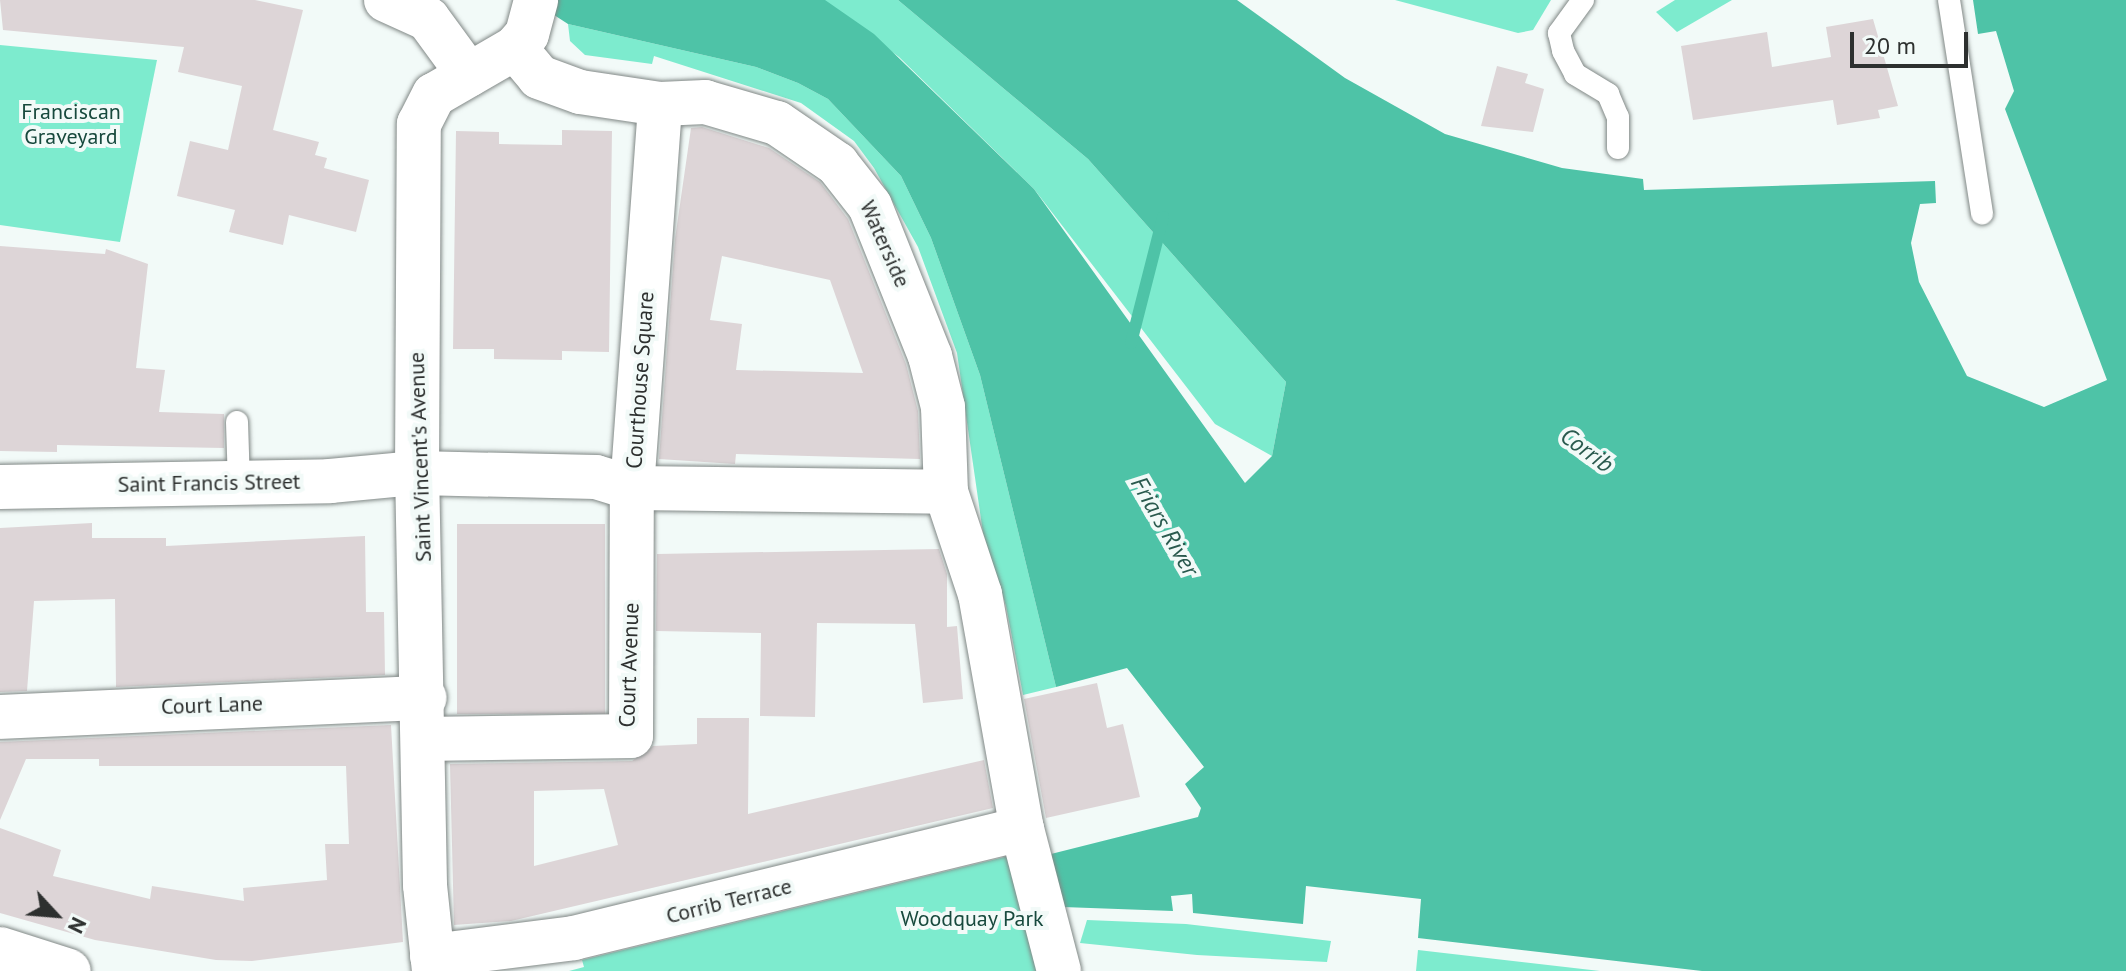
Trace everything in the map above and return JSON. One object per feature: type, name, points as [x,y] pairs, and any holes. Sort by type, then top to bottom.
[{"type":"street","points":[[386,0],[428,19],[469,75]]},
{"type":"street","name":"Saint Vincent's Avenue","points":[[433,964],[417,473],[419,124],[434,95],[469,75],[528,21]]},
{"type":"street","name":"Waterside","points":[[528,21],[539,77],[580,92],[660,104],[705,102],[746,110],[807,141],[856,183],[883,234],[930,356],[943,407],[946,492],[980,594],[1022,829],[1059,971]]},
{"type":"street","name":"Courthouse Square","points":[[417,473],[596,477],[632,488],[660,104]]},
{"type":"street","name":"Saint Francis Street","points":[[0,487],[239,484],[417,473]]},
{"type":"street","points":[[632,488],[946,492]]},
{"type":"street","name":"Court Avenue","points":[[425,718],[631,736],[632,488]]},
{"type":"street","name":"Court Lane","points":[[0,717],[425,718]]},
{"type":"street","name":"Corrib Terrace","points":[[433,964],[574,938],[1022,829]]},
{"type":"street","points":[[0,949],[69,971]]},
{"type":"lane","points":[[1583,0],[1559,33],[1563,51],[1575,74],[1608,94],[1618,117],[1618,148]]},
{"type":"lane","points":[[1949,0],[1982,213]]},
{"type":"lane","points":[[237,422],[239,484]]},
{"type":"green space","points":[[822,0],[898,0],[1088,159],[1286,382],[1272,456],[1215,424],[1034,189],[899,57]]},
{"type":"green space","points":[[1395,0],[1551,0],[1533,30],[1518,33]]},
{"type":"green space","points":[[1675,0],[1732,0],[1677,32],[1656,12]]},
{"type":"green space","points":[[568,24],[756,67],[798,83],[828,99],[901,176],[931,238],[980,375],[1056,687],[1023,695],[1006,606],[983,533],[957,353],[918,247],[874,168],[854,141],[801,103],[654,56],[652,64],[585,55],[570,41]]},
{"type":"green space","name":"Franciscan Graveyard","points":[[0,45],[157,60],[120,242],[0,225]]},
{"type":"green space","name":"Woodquay Park","points":[[1017,854],[1038,971],[569,971],[584,967],[582,960]]},
{"type":"green space","points":[[1087,920],[1186,924],[1331,941],[1327,962],[1197,955],[1080,943]]},
{"type":"green space","points":[[1418,950],[1600,971],[1416,971]]},
{"type":"water","points":[[531,0],[825,0],[874,34],[1034,189],[1245,483],[1272,456],[1286,382],[1088,159],[898,0],[1237,0],[1345,78],[1445,134],[1562,168],[1643,179],[1644,190],[1935,181],[1936,203],[1920,204],[1911,243],[1919,282],[1967,376],[2044,407],[2107,380],[2005,109],[2014,91],[1996,31],[1978,34],[1973,0],[2126,0],[2126,971],[1702,971],[1418,938],[1421,899],[1306,886],[1303,924],[1193,913],[1192,894],[1171,896],[1173,911],[1063,907],[1051,854],[1198,817],[1201,808],[1185,784],[1204,767],[1127,668],[1056,687],[980,375],[931,238],[901,176],[828,99],[798,83],[756,67],[568,24]]},
{"type":"building","points":[[0,0],[255,0],[303,10],[273,130],[319,142],[315,155],[327,158],[324,168],[369,180],[356,232],[289,215],[283,245],[229,232],[235,210],[177,196],[190,141],[228,150],[242,86],[178,72],[184,47],[3,30]]},
{"type":"building","points":[[1873,19],[1898,106],[1878,110],[1880,118],[1837,125],[1833,100],[1693,120],[1681,46],[1767,32],[1772,67],[1831,57],[1826,27]]},
{"type":"building","points":[[1497,66],[1528,74],[1525,83],[1544,89],[1533,132],[1481,126]]},
{"type":"building","points":[[702,127],[769,148],[820,182],[848,219],[906,364],[918,411],[920,459],[736,454],[735,464],[659,459],[675,239],[691,128]],"holes":[[[722,256],[830,280],[863,373],[736,370],[742,324],[710,320]]]},
{"type":"building","points":[[562,130],[612,131],[609,352],[562,351],[562,360],[494,359],[494,349],[453,349],[456,131],[499,132],[499,144],[562,145]]},
{"type":"building","points":[[0,246],[105,254],[106,249],[148,264],[136,368],[165,370],[159,412],[224,414],[224,448],[57,445],[57,452],[0,451]]},
{"type":"building","points":[[92,523],[92,538],[166,538],[166,546],[365,536],[366,612],[384,612],[385,675],[116,687],[115,599],[34,601],[27,691],[0,692],[0,528]]},
{"type":"building","points":[[457,524],[605,524],[605,714],[457,714]]},
{"type":"building","points":[[939,549],[947,574],[947,627],[957,626],[963,699],[923,703],[915,624],[817,623],[815,717],[760,716],[761,633],[656,631],[657,554]]},
{"type":"building","points":[[1097,683],[1107,728],[1123,724],[1140,797],[1046,818],[1024,699]]},
{"type":"building","points":[[697,718],[749,718],[748,814],[984,760],[993,808],[511,921],[454,925],[450,764],[632,761],[653,746],[697,744]],"holes":[[[604,789],[618,845],[534,866],[534,791]]]},
{"type":"building","points":[[391,725],[403,942],[252,961],[216,960],[95,940],[0,913],[0,828],[61,850],[53,876],[150,899],[152,886],[244,901],[243,888],[327,880],[325,844],[349,844],[346,766],[99,766],[99,759],[26,759],[0,820],[0,742]]},
{"type":"waterway","points":[[1131,343],[1163,217]]},
{"type":"water label","name":"Corrib","points":[[1587,450]]},
{"type":"water label","name":"Friars River","points":[[1165,526]]}]
